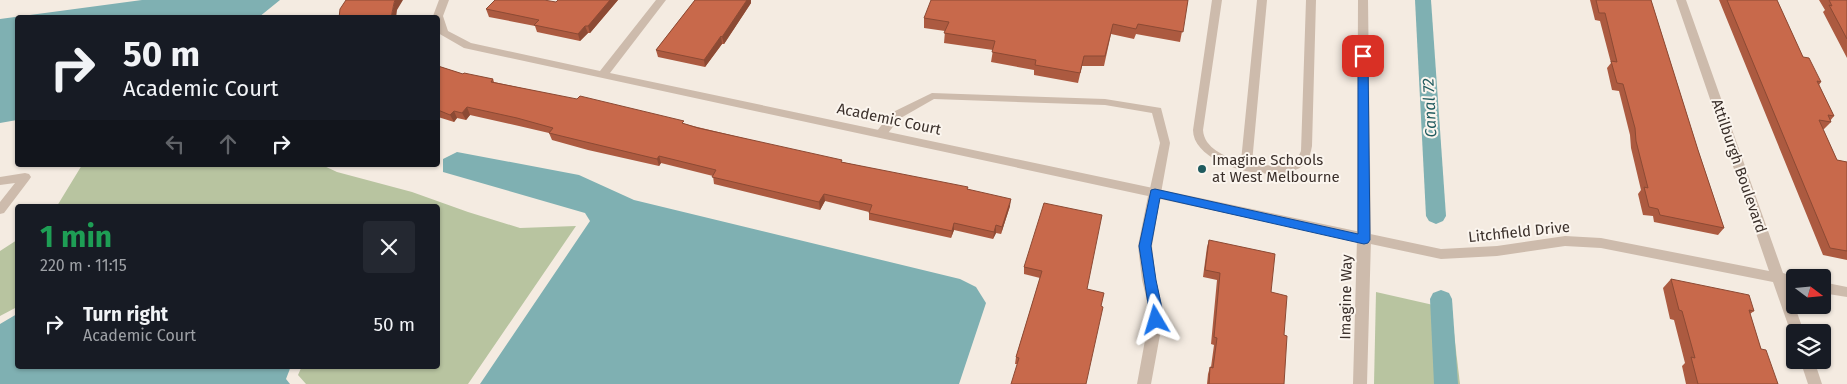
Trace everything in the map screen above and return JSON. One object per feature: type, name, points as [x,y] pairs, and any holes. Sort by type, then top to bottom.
[{"type":"street","name":"Academic Court","points":[[438,15],[444,0]]},
{"type":"street","points":[[602,75],[660,0]]},
{"type":"street","name":"Imagine Way","points":[[1360,384],[1364,240],[1363,0]]},
{"type":"street","name":"Attilburgh Boulevard","points":[[1681,0],[1794,324]]},
{"type":"street","name":"Academic Court","points":[[440,23],[443,33],[468,46],[1155,193],[1364,240]]},
{"type":"street","points":[[1144,384],[1157,313],[1149,280],[1145,246],[1155,193]]},
{"type":"street","name":"Litchfield Drive","points":[[1364,240],[1441,254],[1497,251],[1565,242],[1601,243],[1786,279]]},
{"type":"street","points":[[1831,289],[1847,292]]},
{"type":"street","points":[[1810,369],[1815,384]]},
{"type":"lane","points":[[1217,0],[1198,138],[1201,144],[1212,154],[1246,166],[1278,170],[1298,163],[1304,156],[1308,146],[1312,0]]},
{"type":"lane","points":[[1246,166],[1262,0]]},
{"type":"lane","points":[[881,134],[895,116],[932,96],[1105,102],[1158,110],[1165,143],[1155,193]]},
{"type":"lane","points":[[0,181],[25,177],[0,210]]},
{"type":"green space","points":[[81,167],[326,167],[337,172],[412,192],[520,228],[576,226],[468,384],[306,384],[298,375],[301,369],[440,369],[440,204],[58,204]]},
{"type":"green space","points":[[15,241],[15,308],[0,316],[0,251]]},
{"type":"green space","points":[[1376,292],[1451,309],[1460,384],[1374,384]]},
{"type":"water","points":[[142,0],[280,0],[261,15],[30,15]]},
{"type":"water","points":[[15,17],[15,120],[0,123],[0,19]]},
{"type":"water","points":[[457,152],[579,175],[634,200],[960,279],[976,287],[986,303],[959,384],[480,384],[590,221],[585,213],[443,172],[443,159]]},
{"type":"water","points":[[15,315],[15,369],[290,369],[286,379],[290,384],[0,384],[0,324]]},
{"type":"building","points":[[346,0],[395,0],[392,15],[339,15],[340,9]]},
{"type":"building","points":[[495,0],[544,0],[556,2],[558,0],[610,0],[588,26],[585,26],[578,34],[534,25],[539,20],[486,9]]},
{"type":"building","points":[[695,0],[747,0],[704,60],[656,50]]},
{"type":"building","points":[[931,0],[1188,0],[1183,32],[1138,24],[1136,29],[1113,24],[1105,56],[1084,56],[1080,73],[1035,65],[1036,60],[992,52],[995,41],[944,33],[949,22],[924,18]]},
{"type":"building","points":[[1596,0],[1651,0],[1724,228],[1660,215],[1658,209],[1649,207],[1644,187],[1648,188],[1636,141],[1635,128],[1623,84],[1617,83],[1611,61],[1617,62],[1605,13],[1599,13]]},
{"type":"building","points":[[1727,0],[1777,0],[1803,57],[1809,58],[1821,82],[1817,81],[1834,116],[1828,115],[1831,122],[1819,120],[1837,160],[1847,162],[1847,251],[1830,248]]},
{"type":"building","points":[[1829,0],[1847,0],[1847,39],[1829,5],[1832,6]]},
{"type":"building","points":[[440,67],[463,74],[493,79],[491,82],[577,99],[580,96],[684,121],[682,123],[698,128],[842,160],[841,162],[968,187],[967,189],[1011,199],[1002,227],[996,225],[994,232],[954,223],[952,231],[869,213],[872,205],[824,194],[819,202],[712,177],[716,170],[659,156],[657,159],[549,133],[553,128],[517,118],[467,107],[462,113],[454,111],[450,115],[440,111]]},
{"type":"building","points":[[1044,203],[1102,215],[1087,289],[1104,293],[1101,306],[1103,307],[1086,384],[1011,384],[1019,358],[1016,357],[1042,271],[1024,267]]},
{"type":"building","points":[[1209,240],[1275,254],[1271,292],[1287,296],[1284,335],[1287,336],[1284,384],[1209,384],[1210,367],[1213,368],[1217,338],[1214,337],[1220,273],[1205,270]]},
{"type":"building","points":[[1671,279],[1749,295],[1754,311],[1749,310],[1761,349],[1766,350],[1778,384],[1698,384],[1691,357],[1695,358]]},
{"type":"waterway","name":"Canal 72","points":[[1423,0],[1436,216]]},
{"type":"waterway","name":"Canal 72","points":[[1441,299],[1446,384]]},
{"type":"place","name":"Imagine Schools at West Melbourne","points":[[1202,169]]},
{"type":"route","points":[[1156,320],[1157,313],[1149,280],[1145,246],[1155,193],[1364,240],[1363,56]]}]
